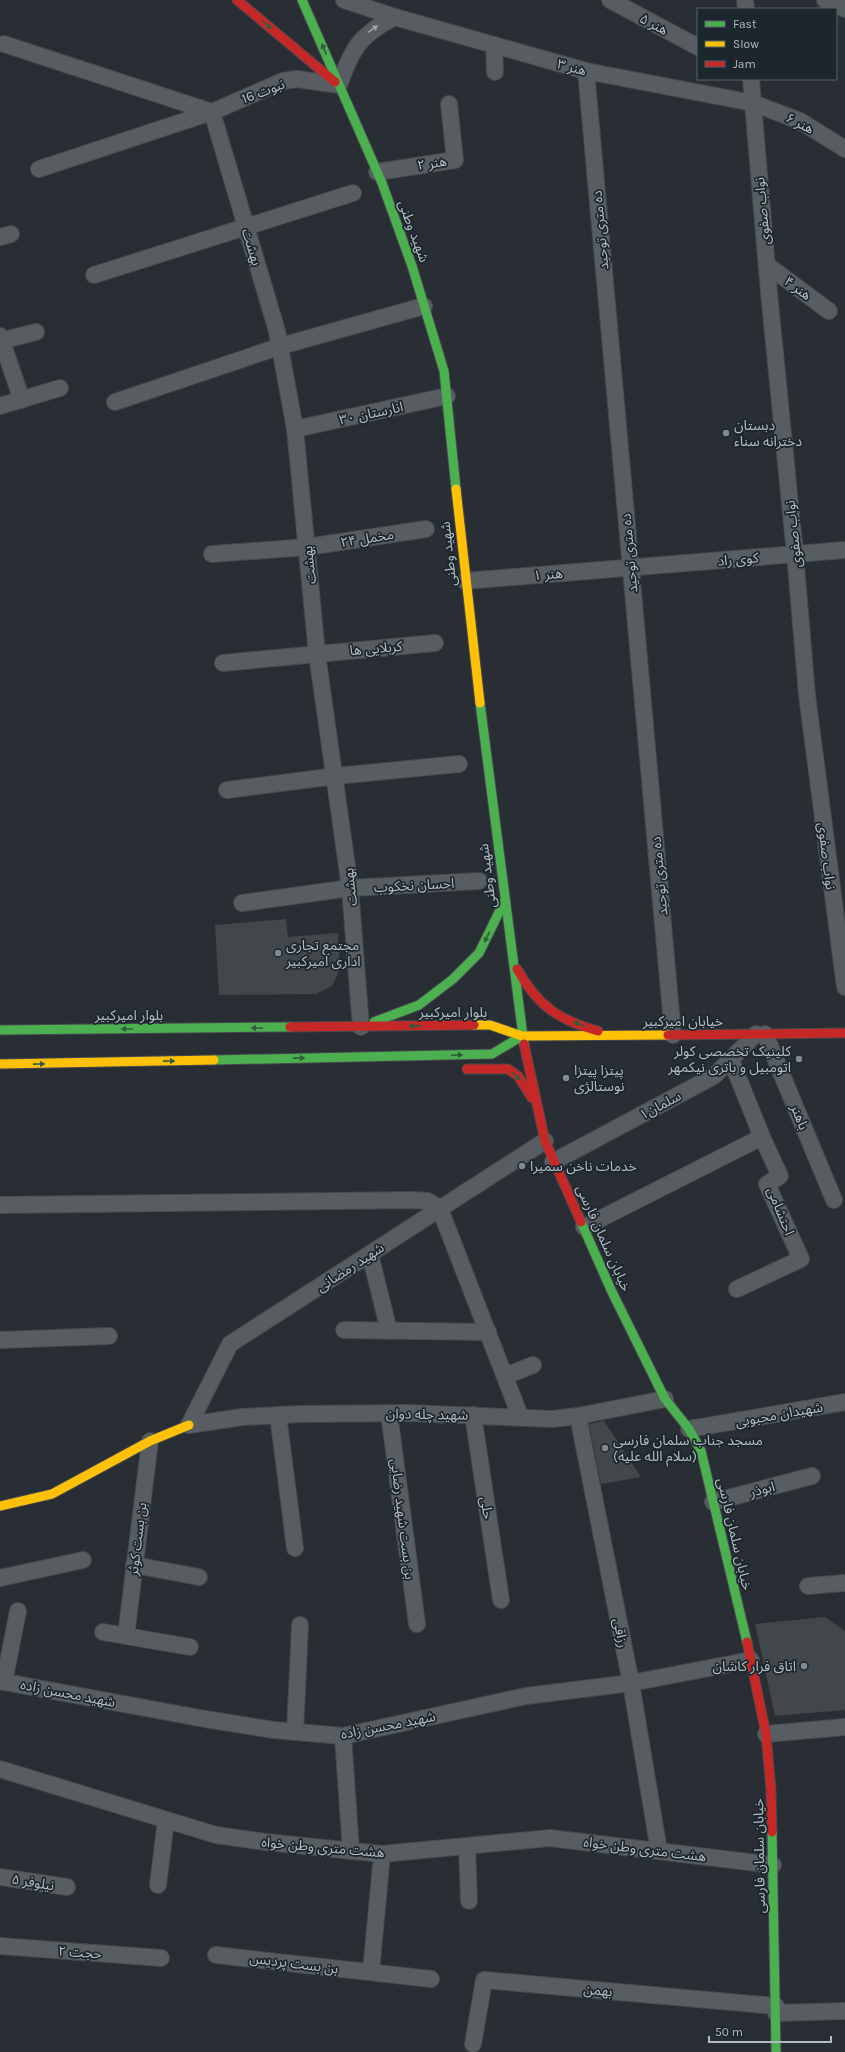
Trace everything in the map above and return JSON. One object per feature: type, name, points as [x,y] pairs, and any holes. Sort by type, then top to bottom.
[{"type":"main road","points":[[237,0],[339,85]]},
{"type":"main road","name":"شهید وطنی","points":[[302,0],[377,172],[412,266],[444,371],[465,581],[504,902],[522,1036]]},
{"type":"main road","points":[[361,1027],[419,1005],[453,979],[480,953],[504,902]]},
{"type":"main road","points":[[512,959],[530,992],[552,1011],[588,1028],[616,1035]]},
{"type":"main road","name":"بلوار امیرکبیر","points":[[3,1032],[490,1025],[522,1036]]},
{"type":"main road","name":"خیابان امیرکبیر","points":[[522,1036],[845,1033]]},
{"type":"main road","points":[[3,1062],[492,1054],[522,1036]]},
{"type":"main road","name":"خیابان سلمان فارسی","points":[[522,1036],[545,1140],[553,1162],[584,1227],[612,1292],[665,1399],[689,1429],[701,1451],[751,1660],[766,1734],[771,1790],[776,2052]]},
{"type":"main road","points":[[427,1056],[444,1066]]},
{"type":"main road","points":[[457,1069],[508,1068],[518,1076],[538,1108]]},
{"type":"main road","points":[[0,1506],[52,1494],[150,1441],[189,1425]]},
{"type":"street","name":"هنر ۳","points":[[344,0],[395,17],[586,71],[753,103]]},
{"type":"street","name":"هنر ۵","points":[[610,0],[697,46]]},
{"type":"street","points":[[825,0],[845,9]]},
{"type":"street","points":[[339,85],[349,58],[369,31],[395,17]]},
{"type":"street","points":[[4,44],[212,112]]},
{"type":"street","points":[[494,45],[495,72]]},
{"type":"street","name":"ده متری توحید","points":[[586,71],[673,1035]]},
{"type":"street","name":"نبوت 16","points":[[38,168],[212,112],[283,81],[297,79],[339,85]]},
{"type":"street","name":"نواب صفوی","points":[[751,80],[807,696],[845,984]]},
{"type":"street","name":"هنر ۶","points":[[753,103],[800,121],[845,149]]},
{"type":"street","name":"هنر ۲","points":[[377,172],[455,160],[449,104]]},
{"type":"street","name":"بهشت","points":[[212,112],[281,346],[295,429],[317,654],[336,776],[350,888],[361,1027]]},
{"type":"street","points":[[94,275],[353,192]]},
{"type":"street","name":"هنر ۴","points":[[767,265],[829,311]]},
{"type":"street","points":[[115,402],[281,346],[424,306]]},
{"type":"street","points":[[22,400],[1,339],[36,332]]},
{"type":"street","points":[[0,406],[60,388]]},
{"type":"street","name":"انارستان ۳۰","points":[[295,429],[447,396]]},
{"type":"street","name":"مخمل ۲۴","points":[[212,554],[307,547],[426,529]]},
{"type":"street","name":"کوی راد","points":[[630,568],[845,550]]},
{"type":"street","name":"هنر ۱","points":[[465,581],[630,568]]},
{"type":"street","name":"کربلایی ها","points":[[223,662],[435,643]]},
{"type":"street","points":[[227,790],[336,776],[458,764]]},
{"type":"street","name":"احسان نخکوب","points":[[242,903],[350,888],[478,881]]},
{"type":"street","name":"سلمان۱","points":[[553,1162],[714,1076],[730,1060],[761,1034]]},
{"type":"street","name":"باهنر","points":[[761,1034],[834,1200]]},
{"type":"street","name":"احتشامی","points":[[730,1060],[780,1176],[767,1184],[801,1260],[737,1289]]},
{"type":"street","points":[[584,1227],[762,1137]]},
{"type":"street","name":"شهید رمضانی","points":[[189,1425],[230,1344],[545,1140]]},
{"type":"street","points":[[0,1205],[428,1201],[440,1209],[520,1416]]},
{"type":"street","points":[[370,1254],[389,1331]]},
{"type":"street","points":[[344,1330],[488,1332]]},
{"type":"street","points":[[0,1340],[109,1336]]},
{"type":"street","points":[[505,1376],[533,1365]]},
{"type":"street","name":"شهید چله دوان","points":[[189,1425],[242,1417],[278,1415],[389,1413],[552,1418],[578,1416],[665,1399]]},
{"type":"street","name":"شهیدان محبوبی","points":[[689,1429],[845,1402]]},
{"type":"street","name":"بن بست شهید رضایی","points":[[389,1413],[417,1624]]},
{"type":"street","points":[[278,1415],[295,1548]]},
{"type":"street","name":"حلی","points":[[473,1415],[501,1600]]},
{"type":"street","name":"رزاقی","points":[[578,1416],[631,1683],[659,1852]]},
{"type":"street","name":"بن بست کوثر","points":[[126,1636],[150,1441]]},
{"type":"street","name":"ابوذر","points":[[713,1502],[812,1476]]},
{"type":"street","points":[[0,1578],[83,1560]]},
{"type":"street","points":[[134,1565],[199,1577]]},
{"type":"street","points":[[808,1586],[845,1583]]},
{"type":"street","points":[[2,1681],[18,1611]]},
{"type":"street","points":[[295,1732],[300,1624]]},
{"type":"street","points":[[104,1632],[190,1647]]},
{"type":"street","name":"شهید محسن زاده","points":[[2,1681],[205,1719],[295,1732],[343,1736],[526,1696],[631,1683],[751,1660]]},
{"type":"street","points":[[766,1734],[845,1727]]},
{"type":"street","points":[[343,1736],[351,1851]]},
{"type":"street","name":"هشت متری وطن خواه","points":[[0,1769],[216,1835],[382,1854],[550,1838],[773,1865]]},
{"type":"street","points":[[158,1885],[166,1820]]},
{"type":"street","points":[[467,1846],[469,1901]]},
{"type":"street","points":[[371,1972],[382,1854]]},
{"type":"street","name":"نیلوفر ۵","points":[[0,1877],[67,1887]]},
{"type":"street","name":"حجت ۲","points":[[0,1946],[161,1958]]},
{"type":"street","name":"بن بست پردیس","points":[[216,1955],[431,1979]]},
{"type":"street","name":"بهمن","points":[[473,2044],[484,1980],[776,2010]]},
{"type":"street","points":[[776,2010],[845,2011]]},
{"type":"building","name":"مجتمع تجاری اداری امیرکبیر","points":[[286,919],[288,937],[338,933],[340,969],[332,986],[316,994],[219,995],[215,925]]},
{"type":"building","name":"مسجد جناب سلمان فارسی (سلام الله علیه)","points":[[604,1421],[641,1477],[601,1484],[589,1424]]},
{"type":"building","name":"اتاق فرار کاشان","points":[[825,1617],[845,1631],[845,1710],[775,1716],[755,1624]]},
{"type":"traffic: fast","points":[[302,0],[382,183],[412,266],[444,371],[456,489]]},
{"type":"traffic: fast","points":[[480,703],[524,1044]]},
{"type":"traffic: fast","points":[[374,1022],[419,1005],[453,979],[479,953],[504,902]]},
{"type":"traffic: fast","points":[[0,1030],[290,1027]]},
{"type":"traffic: fast","points":[[214,1060],[492,1054],[522,1036]]},
{"type":"traffic: fast","points":[[581,1222],[612,1292],[665,1399],[689,1429],[701,1451],[747,1642]]},
{"type":"traffic: fast","points":[[772,1832],[776,2052]]},
{"type":"traffic: slow","points":[[456,489],[480,703]]},
{"type":"traffic: slow","points":[[474,1025],[490,1025],[522,1036],[668,1035]]},
{"type":"traffic: slow","points":[[0,1064],[214,1060]]},
{"type":"traffic: slow","points":[[0,1506],[52,1494],[150,1441],[189,1425]]},
{"type":"traffic: jam","points":[[237,0],[335,82]]},
{"type":"traffic: jam","points":[[517,969],[532,992],[550,1009],[571,1022],[598,1031]]},
{"type":"traffic: jam","points":[[290,1027],[474,1025]]},
{"type":"traffic: jam","points":[[668,1035],[845,1033]]},
{"type":"traffic: jam","points":[[524,1044],[545,1141],[581,1222]]},
{"type":"traffic: jam","points":[[467,1069],[508,1069],[518,1076],[532,1098]]},
{"type":"traffic: jam","points":[[747,1642],[766,1734],[771,1790],[772,1832]]},
{"type":"place","name":"دبستان دخترانه سناء","points":[[726,433]]},
{"type":"place","name":"مجتمع تجاری اداری امیرکبیر","points":[[278,953]]},
{"type":"place","name":"کلینیک تخصصی کولر اتومبیل و باتری نیکمهر","points":[[799,1059]]},
{"type":"place","name":"پیتزا پیتزا نوستالژی","points":[[566,1078]]},
{"type":"place","name":"خدمات ناخن سمیرا","points":[[522,1166]]},
{"type":"place","name":"مسجد جناب سلمان فارسی (سلام الله علیه)","points":[[605,1448]]},
{"type":"place","name":"اتاق فرار کاشان","points":[[804,1666]]}]
